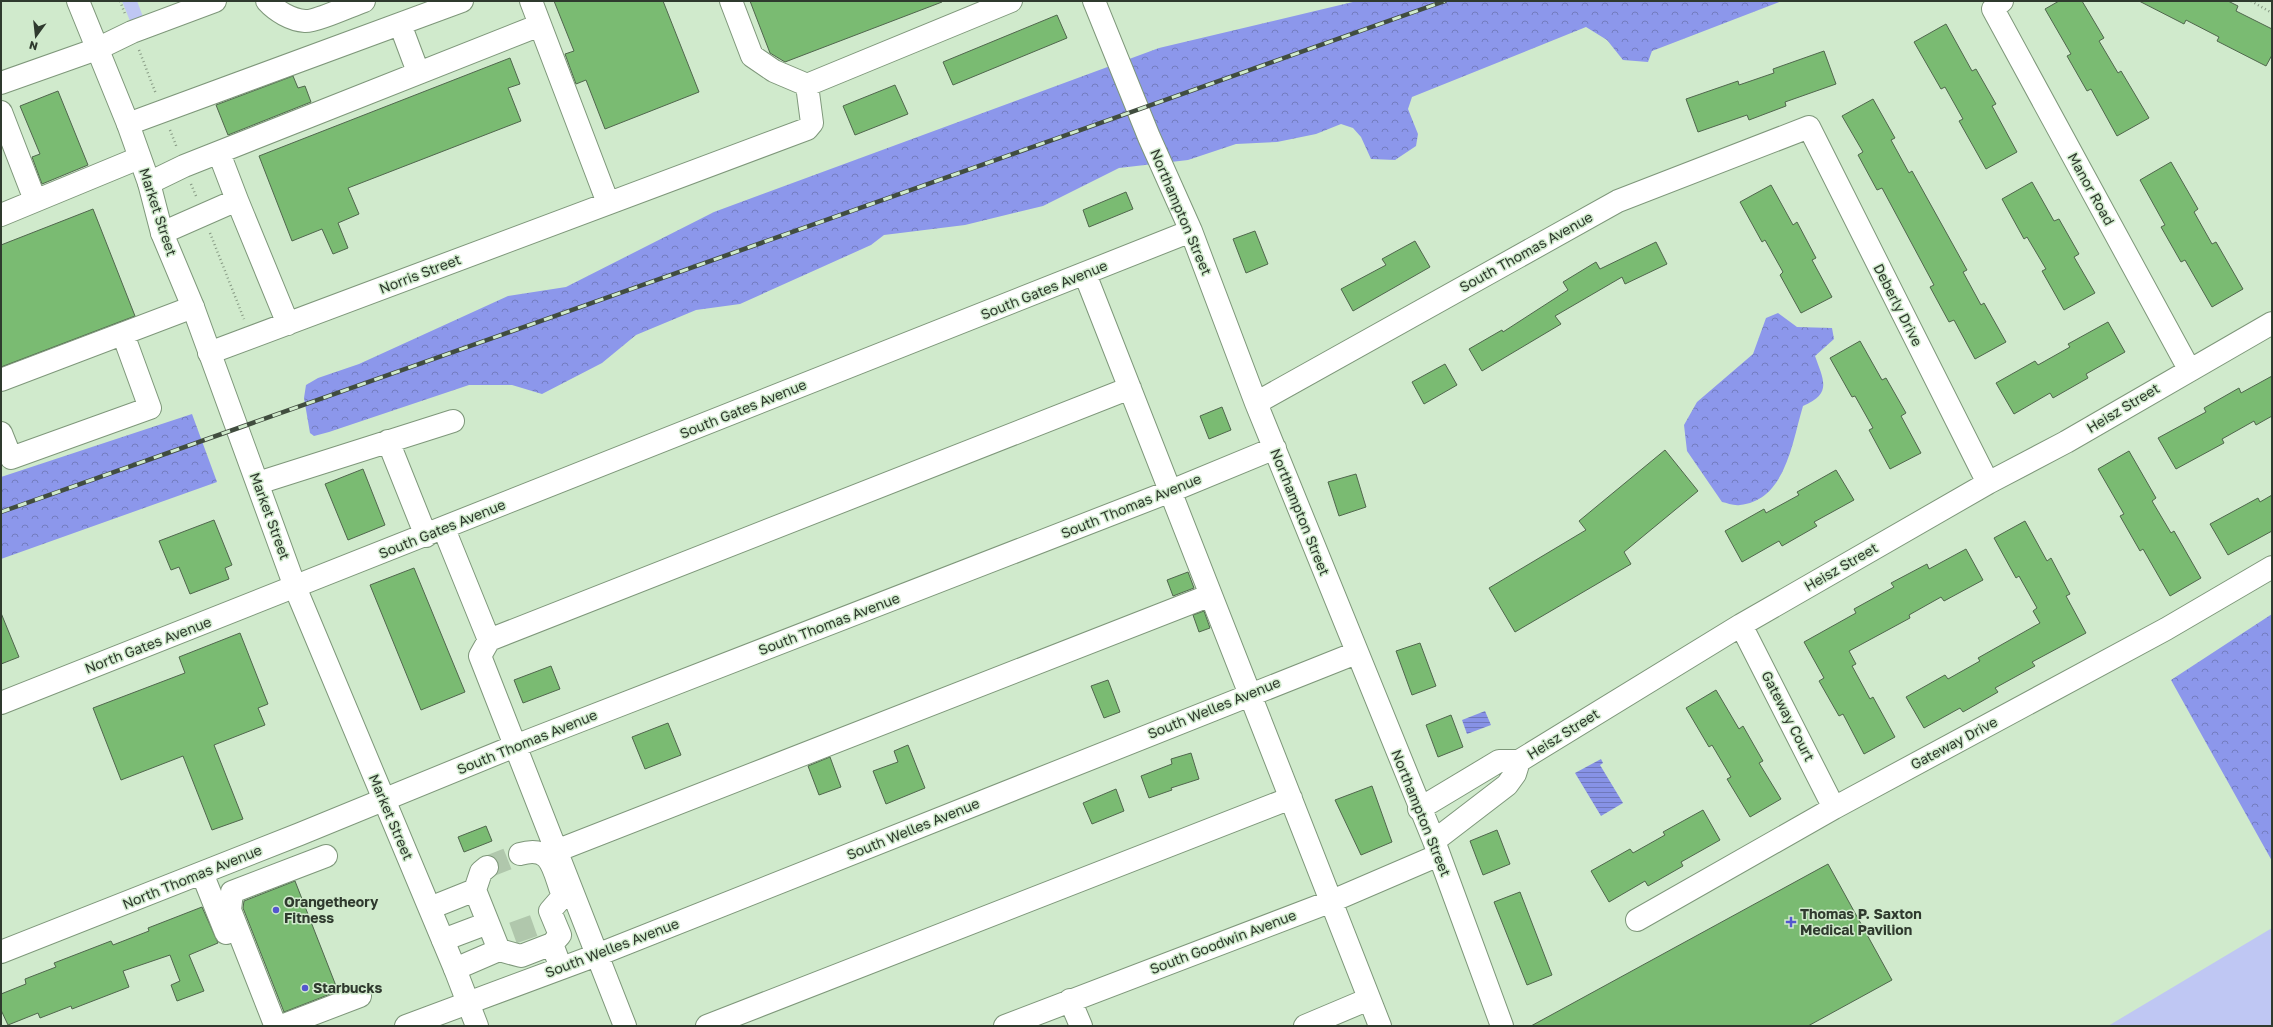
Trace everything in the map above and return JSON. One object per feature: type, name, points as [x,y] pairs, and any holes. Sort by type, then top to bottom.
[{"type":"street","name":"Market Street","points":[[78,1],[128,124],[149,183],[162,233],[193,307],[295,587],[383,801],[430,908],[477,1026]]},
{"type":"street","points":[[267,1],[273,8],[290,18],[306,22],[364,1]]},
{"type":"street","points":[[128,124],[462,1]]},
{"type":"street","points":[[531,1],[608,203]]},
{"type":"street","points":[[732,1],[752,56],[774,71],[807,85],[1011,1]]},
{"type":"street","name":"Northampton Street","points":[[1094,1],[1149,137],[1191,231],[1256,404],[1436,848],[1502,1026]]},
{"type":"street","points":[[1,83],[97,49],[132,32],[211,2]]},
{"type":"street","name":"Manor Road","points":[[1998,5],[2189,369]]},
{"type":"street","points":[[400,24],[418,72]]},
{"type":"street","points":[[149,183],[418,72],[540,25]]},
{"type":"street","name":"Norris Street","points":[[209,352],[288,324],[807,128],[812,123],[807,85]]},
{"type":"street","points":[[1,112],[35,200]]},
{"type":"street","name":"South Thomas Avenue","points":[[1256,404],[1618,201],[1809,127]]},
{"type":"street","name":"Deberly Drive","points":[[1809,127],[1988,483]]},
{"type":"street","points":[[219,153],[288,324]]},
{"type":"street","points":[[1,215],[139,158]]},
{"type":"street","points":[[162,233],[237,200]]},
{"type":"street","name":"South Gates Avenue","points":[[295,587],[1191,231]]},
{"type":"street","points":[[1085,274],[1380,1026]]},
{"type":"street","points":[[1,380],[193,307]]},
{"type":"street","name":"Heisz Street","points":[[1436,848],[1506,786],[1515,774],[1519,761],[1741,625],[1988,483],[2066,442],[2189,369],[2272,323]]},
{"type":"street","points":[[1,433],[11,458],[150,408],[123,334]]},
{"type":"street","points":[[625,1026],[480,656],[489,640],[1130,388]]},
{"type":"street","points":[[258,483],[453,421]]},
{"type":"street","points":[[388,442],[489,640]]},
{"type":"street","name":"South Thomas Avenue","points":[[383,801],[515,746],[1171,491],[1275,448]]},
{"type":"street","name":"Gateway Drive","points":[[1637,920],[1834,808],[2166,630],[2272,567]]},
{"type":"street","name":"North Gates Avenue","points":[[1,703],[295,587]]},
{"type":"street","points":[[556,851],[1211,595]]},
{"type":"street","name":"Gateway Court","points":[[1741,625],[1834,808]]},
{"type":"street","name":"South Welles Avenue","points":[[406,1026],[597,955],[1356,653]]},
{"type":"street","points":[[1419,809],[1499,761],[1519,761]]},
{"type":"street","points":[[707,1026],[1291,798]]},
{"type":"street","name":"North Thomas Avenue","points":[[1,952],[383,801]]},
{"type":"street","name":"South Goodwin Avenue","points":[[1005,1026],[1332,901],[1436,848]]},
{"type":"street","points":[[487,867],[481,872],[475,890],[499,937],[521,956],[552,944],[560,935],[547,921],[550,911],[562,896],[547,857],[541,852],[532,851],[520,854]]},
{"type":"street","points":[[326,856],[232,892],[230,910],[274,1022],[284,1025],[360,996]]},
{"type":"street","points":[[202,873],[252,994]]},
{"type":"street","points":[[430,908],[475,890]]},
{"type":"street","points":[[443,940],[499,937]]},
{"type":"street","points":[[455,969],[499,937]]},
{"type":"street","points":[[552,944],[561,968]]},
{"type":"street","points":[[1305,1026],[1369,999]]},
{"type":"street","points":[[1070,1000],[1081,1026]]},
{"type":"path","points":[[2250,1],[2272,13]]},
{"type":"shaded area","points":[[122,1],[137,1],[145,22],[132,26]]},
{"type":"shaded area","points":[[1485,711],[1491,725],[1467,734],[1462,720]]},
{"type":"shaded area","points":[[1601,759],[1603,763],[1600,765],[1623,803],[1601,816],[1575,773]]},
{"type":"shaded area","points":[[2272,928],[2272,1026],[2108,1026]]},
{"type":"green space","points":[[1357,1],[1782,1],[1652,51],[1648,62],[1623,60],[1607,40],[1586,27],[1412,97],[1408,109],[1418,134],[1416,146],[1395,160],[1371,159],[1361,137],[1353,128],[1341,124],[1316,134],[1277,142],[1236,144],[1188,160],[1119,168],[1043,206],[965,225],[884,235],[871,245],[740,304],[696,310],[636,335],[602,363],[542,394],[512,385],[469,385],[329,432],[314,436],[310,433],[304,398],[306,385],[318,378],[359,364],[508,296],[566,287],[714,212],[1159,48]]},
{"type":"green space","points":[[1778,313],[1797,327],[1832,328],[1834,339],[1815,356],[1823,380],[1822,391],[1818,397],[1803,406],[1785,467],[1777,481],[1768,492],[1755,501],[1740,505],[1733,505],[1722,502],[1687,451],[1684,425],[1697,402],[1753,354],[1766,318]]},
{"type":"green space","points":[[192,414],[217,482],[1,559],[1,477]]},
{"type":"green space","points":[[2272,614],[2272,861],[2171,680]]},
{"type":"building","points":[[554,1],[663,1],[699,92],[605,129],[586,80],[576,84],[565,54],[574,51]]},
{"type":"building","points":[[750,1],[942,2],[785,62],[770,53]]},
{"type":"building","points":[[2059,1],[2082,1],[2104,38],[2099,41],[2118,73],[2121,71],[2149,118],[2117,136],[2091,89],[2087,91],[2067,56],[2071,54],[2045,9]]},
{"type":"building","points":[[2139,1],[2228,1],[2238,6],[2236,11],[2272,29],[2272,55],[2266,66],[2217,41],[2219,37],[2186,20],[2184,24]]},
{"type":"building","points":[[1057,15],[1067,38],[953,85],[943,62]]},
{"type":"building","points":[[1946,24],[1972,71],[1976,69],[1996,104],[1992,106],[2017,152],[1986,169],[1959,121],[1963,119],[1945,87],[1941,89],[1914,42]]},
{"type":"building","points":[[1824,51],[1836,84],[1785,102],[1786,106],[1749,120],[1747,115],[1698,132],[1686,99],[1738,81],[1739,85],[1774,73],[1773,69]]},
{"type":"building","points":[[510,58],[520,84],[508,88],[521,121],[348,188],[359,214],[338,223],[348,248],[333,254],[322,229],[292,241],[259,156]]},
{"type":"building","points":[[293,76],[298,88],[305,86],[311,102],[228,135],[216,105]]},
{"type":"building","points":[[895,85],[908,114],[855,135],[843,106]]},
{"type":"building","points":[[58,91],[88,165],[42,184],[32,157],[40,154],[20,106]]},
{"type":"building","points":[[1873,99],[1895,138],[1891,140],[1909,173],[1912,171],[1967,270],[1963,272],[1981,305],[1984,303],[2006,342],[1975,359],[1954,320],[1949,322],[1930,287],[1934,285],[1882,188],[1877,190],[1858,155],[1863,152],[1842,116]]},
{"type":"building","points":[[2171,162],[2198,209],[2194,212],[2212,244],[2216,242],[2243,289],[2212,307],[2185,260],[2181,262],[2161,227],[2165,225],[2140,180]]},
{"type":"building","points":[[2032,182],[2054,221],[2059,219],[2079,254],[2074,257],[2095,293],[2064,310],[2042,271],[2046,269],[2027,237],[2024,239],[2002,199]]},
{"type":"building","points":[[1771,185],[1793,225],[1797,222],[1816,258],[1812,260],[1832,297],[1801,313],[1780,275],[1783,272],[1765,240],[1762,242],[1740,202]]},
{"type":"building","points":[[1126,192],[1133,209],[1089,227],[1083,210]]},
{"type":"building","points":[[93,209],[135,316],[1,367],[1,245]]},
{"type":"building","points":[[1255,231],[1268,264],[1246,273],[1233,239]]},
{"type":"building","points":[[1415,241],[1430,267],[1353,311],[1341,289],[1386,265],[1382,259]]},
{"type":"building","points":[[1656,242],[1667,264],[1625,284],[1622,277],[1555,316],[1561,324],[1482,371],[1469,349],[1502,330],[1503,332],[1568,290],[1563,282],[1596,262],[1600,269]]},
{"type":"building","points":[[2108,322],[2125,352],[2086,374],[2088,378],[2053,398],[2050,393],[2014,414],[1996,383],[2035,361],[2038,365],[2070,347],[2068,344]]},
{"type":"building","points":[[1860,341],[1882,380],[1886,378],[1906,413],[1901,416],[1921,453],[1890,469],[1869,430],[1873,428],[1855,396],[1852,397],[1830,358]]},
{"type":"building","points":[[1445,364],[1457,385],[1424,404],[1412,382]]},
{"type":"building","points":[[2272,376],[2272,416],[2256,425],[2254,421],[2222,439],[2224,443],[2176,469],[2158,438],[2206,412],[2204,408],[2239,388],[2241,393]]},
{"type":"building","points":[[1222,407],[1231,430],[1209,439],[1200,416]]},
{"type":"building","points":[[1665,450],[1698,491],[1624,552],[1631,564],[1515,632],[1489,588],[1586,530],[1579,521]]},
{"type":"building","points":[[2129,451],[2156,498],[2152,501],[2171,533],[2174,531],[2201,578],[2170,596],[2143,549],[2140,551],[2120,516],[2124,514],[2098,469]]},
{"type":"building","points":[[363,469],[385,525],[348,540],[325,484]]},
{"type":"building","points":[[1836,470],[1854,500],[1814,522],[1817,526],[1782,546],[1779,541],[1742,562],[1725,531],[1764,509],[1766,513],[1799,495],[1797,492]]},
{"type":"building","points":[[1356,474],[1366,507],[1339,516],[1328,482]]},
{"type":"building","points":[[2272,495],[2272,531],[2228,555],[2210,524],[2258,498],[2260,502]]},
{"type":"building","points":[[214,520],[232,565],[225,568],[229,579],[190,594],[179,567],[171,570],[159,541]]},
{"type":"building","points":[[2025,521],[2047,561],[2051,558],[2070,594],[2066,596],[2086,633],[2032,662],[2035,666],[1995,688],[1998,692],[1963,712],[1960,708],[1924,728],[1906,697],[1945,675],[1948,679],[1980,661],[1978,658],[2040,623],[2033,611],[2037,608],[2019,576],[2016,578],[1994,538]]},
{"type":"building","points":[[1966,549],[1983,580],[1944,601],[1941,597],[1909,615],[1910,618],[1849,651],[1856,664],[1852,666],[1870,699],[1873,697],[1895,737],[1864,754],[1843,714],[1839,716],[1819,681],[1824,678],[1804,642],[1856,613],[1854,609],[1894,587],[1891,583],[1927,564],[1929,569]]},
{"type":"building","points":[[414,568],[465,692],[421,710],[370,585]]},
{"type":"building","points":[[1188,572],[1194,588],[1173,596],[1167,580]]},
{"type":"building","points":[[1204,611],[1210,628],[1199,632],[1193,615]]},
{"type":"building","points":[[1,613],[19,657],[1,664]]},
{"type":"building","points":[[240,633],[268,704],[258,708],[265,725],[214,745],[243,819],[212,830],[183,756],[121,780],[93,708],[185,673],[179,657]]},
{"type":"building","points":[[1420,643],[1436,686],[1412,695],[1396,651]]},
{"type":"building","points":[[551,666],[560,689],[523,703],[514,680]]},
{"type":"building","points":[[1108,680],[1120,712],[1104,718],[1091,686]]},
{"type":"building","points":[[1716,690],[1739,729],[1743,726],[1763,761],[1759,763],[1781,799],[1750,817],[1727,779],[1731,777],[1712,745],[1709,747],[1686,708]]},
{"type":"building","points":[[1451,715],[1463,747],[1438,757],[1426,725]]},
{"type":"building","points":[[668,723],[681,755],[645,769],[632,737]]},
{"type":"building","points":[[908,745],[925,788],[886,804],[873,771],[898,762],[894,751]]},
{"type":"building","points":[[1191,753],[1199,779],[1171,788],[1172,790],[1149,798],[1141,776],[1172,764],[1171,759]]},
{"type":"building","points":[[830,757],[841,787],[819,795],[808,766]]},
{"type":"building","points":[[1372,786],[1392,842],[1361,855],[1335,800]]},
{"type":"building","points":[[1116,789],[1124,811],[1092,824],[1083,803]]},
{"type":"building","points":[[1703,810],[1720,840],[1681,862],[1683,866],[1648,886],[1645,881],[1609,902],[1591,871],[1630,849],[1633,853],[1665,835],[1663,832]]},
{"type":"building","points":[[486,826],[492,841],[464,852],[458,837]]},
{"type":"building","points":[[1497,830],[1510,864],[1483,875],[1470,841]]},
{"type":"building","name":"Thomas P. Saxton Medical Pavilion","points":[[1828,864],[1892,980],[1808,1026],[1531,1026]]},
{"type":"building","points":[[295,881],[338,991],[284,1012],[243,908],[244,901]]},
{"type":"building","points":[[1520,892],[1552,975],[1527,985],[1494,902]]},
{"type":"building","points":[[202,907],[218,943],[189,955],[204,991],[177,1001],[171,985],[180,981],[170,955],[123,971],[129,987],[72,1009],[71,1006],[40,1018],[38,1013],[8,1025],[1,1010],[1,994],[26,984],[25,979],[56,967],[54,963],[111,941],[113,945],[149,931],[148,928]]},
{"type":"tunnel","points":[[487,867],[520,854]]},
{"type":"tunnel","points":[[513,933],[541,923]]},
{"type":"railway","points":[[1,512],[1445,1]]},
{"type":"place","name":"Orangetheory Fitness","points":[[276,910]]},
{"type":"place","name":"Thomas P. Saxton Medical Pavilion","points":[[1791,922]]},
{"type":"place","name":"Starbucks","points":[[305,988]]}]
